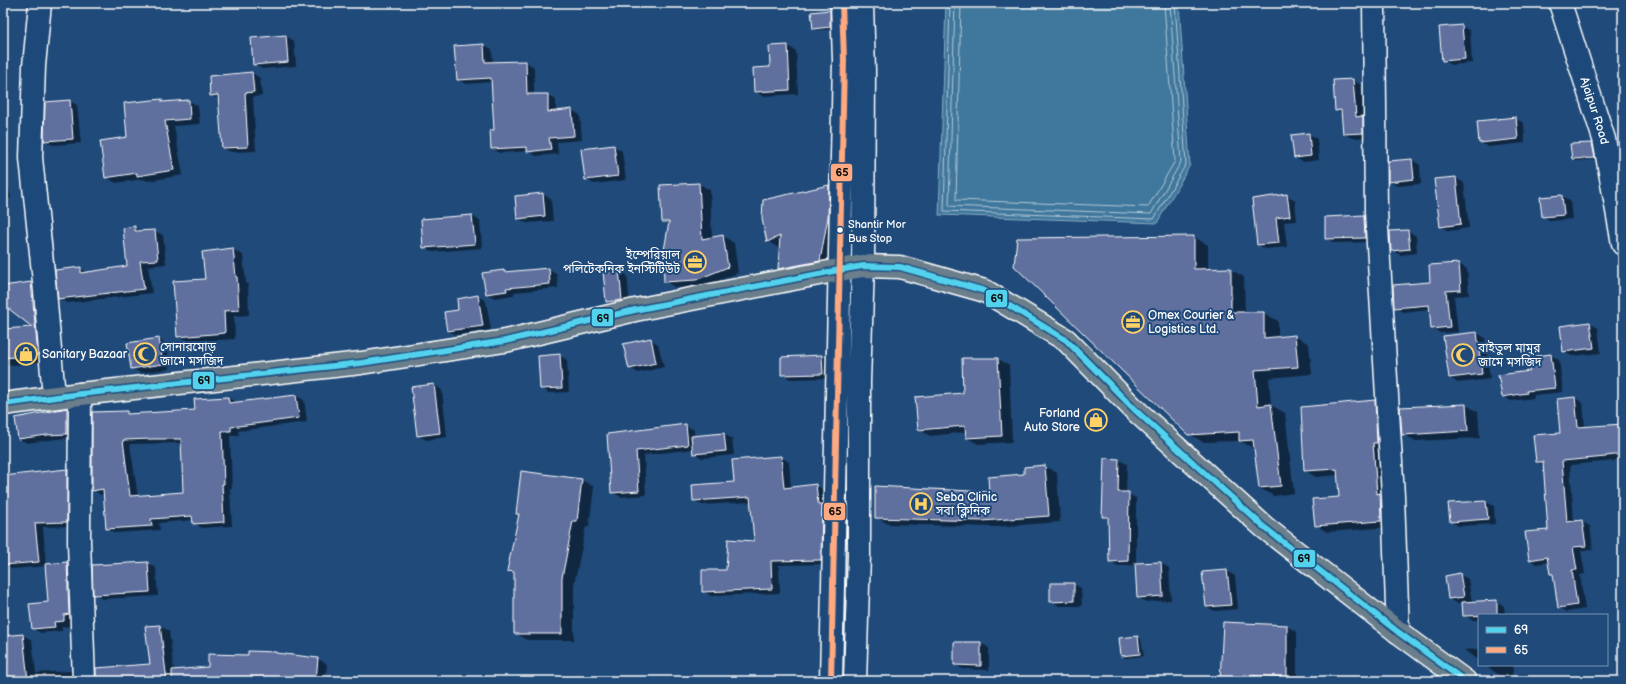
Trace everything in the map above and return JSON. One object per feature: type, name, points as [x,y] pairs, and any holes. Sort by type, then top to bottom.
[{"type":"highway","points":[[3,404],[360,363],[505,341],[635,310],[839,270],[863,266],[900,267],[985,291],[1066,340],[1134,409],[1264,527],[1398,632],[1465,681]]},
{"type":"street","points":[[40,3],[34,66],[31,158],[54,397]]},
{"type":"street","points":[[831,681],[844,60],[842,3]]},
{"type":"street","points":[[855,681],[858,595],[859,381],[863,266],[864,71],[862,3]]},
{"type":"street","points":[[1374,3],[1376,211],[1393,496],[1398,632]]},
{"type":"street","name":"Ajaipur Road","points":[[1560,3],[1604,139],[1623,244]]},
{"type":"street","points":[[80,394],[79,542],[84,681]]},
{"type":"street","points":[[833,595],[858,595]]},
{"type":"water","points":[[946,3],[1179,3],[1190,165],[1157,223],[939,215]]},
{"type":"building","points":[[830,10],[830,27],[813,29],[811,12]]},
{"type":"building","points":[[1462,25],[1465,59],[1442,61],[1439,27]]},
{"type":"building","points":[[286,35],[288,62],[253,65],[251,38]]},
{"type":"building","points":[[484,44],[485,62],[526,61],[527,94],[548,94],[548,112],[572,109],[574,136],[549,138],[551,149],[527,152],[527,147],[491,149],[490,130],[494,130],[491,78],[457,80],[454,46]]},
{"type":"building","points":[[788,45],[790,90],[754,92],[753,68],[770,67],[769,46]]},
{"type":"building","points":[[252,72],[254,92],[245,93],[248,147],[222,148],[218,95],[210,96],[209,76]]},
{"type":"building","points":[[1353,79],[1356,117],[1363,116],[1363,133],[1343,134],[1341,110],[1335,111],[1333,80]]},
{"type":"building","points":[[162,99],[162,102],[189,100],[190,119],[165,121],[174,170],[137,176],[137,173],[105,178],[100,141],[127,137],[124,103]]},
{"type":"building","points":[[70,100],[73,139],[44,141],[45,102]]},
{"type":"building","points":[[1516,117],[1518,139],[1479,143],[1477,121]]},
{"type":"building","points":[[1309,133],[1311,156],[1294,158],[1291,135]]},
{"type":"building","points":[[1592,143],[1595,158],[1572,159],[1570,144]]},
{"type":"building","points":[[614,145],[618,176],[585,180],[581,149]]},
{"type":"building","points":[[1412,159],[1414,179],[1388,182],[1388,161]]},
{"type":"building","points":[[1456,177],[1461,224],[1440,227],[1434,179]]},
{"type":"building","points":[[699,183],[702,239],[723,235],[728,267],[696,280],[664,282],[663,256],[669,222],[662,222],[660,185]]},
{"type":"building","points":[[829,185],[828,217],[820,261],[778,269],[780,236],[767,242],[762,219],[763,200]]},
{"type":"building","points":[[543,193],[545,216],[517,219],[515,196]]},
{"type":"building","points":[[1287,194],[1290,216],[1276,218],[1279,243],[1257,245],[1252,199]]},
{"type":"building","points":[[1562,195],[1564,215],[1542,217],[1540,197]]},
{"type":"building","points":[[472,215],[475,244],[423,248],[421,219]]},
{"type":"building","points":[[1364,215],[1365,238],[1325,239],[1325,217]]},
{"type":"building","points":[[135,226],[135,231],[155,230],[158,260],[140,261],[144,289],[58,299],[55,270],[81,267],[81,273],[127,266],[123,228]]},
{"type":"building","points":[[1408,230],[1410,249],[1391,251],[1390,231]]},
{"type":"building","name":"Omex Courier & Logistics Ltd.","points":[[1194,236],[1194,269],[1231,268],[1231,312],[1264,312],[1264,338],[1295,335],[1298,367],[1255,370],[1258,406],[1271,404],[1281,486],[1259,488],[1253,440],[1239,441],[1239,432],[1188,435],[1014,266],[1017,238]]},
{"type":"building","points":[[233,248],[239,310],[224,311],[225,333],[177,337],[173,281],[205,279],[202,252]]},
{"type":"building","points":[[1459,263],[1461,290],[1446,291],[1450,327],[1431,329],[1429,305],[1394,308],[1393,285],[1430,282],[1429,265]]},
{"type":"building","points":[[549,268],[550,284],[506,288],[507,291],[486,294],[482,273],[504,270],[504,272]]},
{"type":"building","points":[[619,269],[622,300],[606,302],[603,271]]},
{"type":"building","points":[[31,282],[38,355],[3,358],[3,329],[32,327],[4,305],[3,286]]},
{"type":"building","points":[[478,295],[483,326],[447,331],[444,312],[458,310],[457,299]]},
{"type":"building","points":[[1590,322],[1594,348],[1563,352],[1560,326]]},
{"type":"building","name":"বাইতুল মামুর জামে মসজিদ","points":[[1477,332],[1482,374],[1449,378],[1443,336]]},
{"type":"building","name":"সোনারমোড় জামে মসজিদ","points":[[159,338],[163,364],[131,369],[127,343]]},
{"type":"building","points":[[651,338],[656,363],[629,369],[623,344]]},
{"type":"building","points":[[560,354],[562,388],[540,389],[538,356]]},
{"type":"building","points":[[1551,354],[1555,388],[1526,391],[1527,393],[1502,397],[1498,375],[1530,371],[1528,357]]},
{"type":"building","points":[[822,355],[823,374],[781,375],[781,357]]},
{"type":"building","points":[[962,358],[998,358],[1002,436],[966,438],[965,426],[918,430],[915,397],[963,393]]},
{"type":"building","points":[[434,384],[440,433],[417,436],[411,387]]},
{"type":"building","points":[[296,395],[299,418],[231,427],[231,431],[222,431],[224,522],[193,524],[192,516],[151,519],[152,526],[106,529],[103,489],[92,491],[92,412],[127,411],[127,414],[195,410],[194,399],[228,397],[229,403]],"holes":[[[181,439],[183,492],[130,496],[123,440]]]},
{"type":"building","points":[[1575,397],[1578,427],[1623,424],[1623,454],[1562,461],[1567,522],[1582,520],[1586,546],[1573,547],[1577,570],[1572,570],[1577,605],[1558,608],[1553,574],[1550,574],[1547,557],[1529,560],[1525,532],[1548,530],[1543,462],[1536,462],[1533,435],[1560,433],[1557,399]]},
{"type":"building","points":[[1375,400],[1377,443],[1373,443],[1377,494],[1380,493],[1381,521],[1315,526],[1312,499],[1339,497],[1337,469],[1304,471],[1301,407]]},
{"type":"building","points":[[1466,404],[1468,431],[1402,435],[1400,407]]},
{"type":"building","points":[[67,408],[67,434],[18,439],[15,418]]},
{"type":"building","points":[[686,424],[688,445],[636,451],[639,491],[611,493],[607,434]]},
{"type":"building","points":[[724,433],[726,451],[693,454],[691,436]]},
{"type":"building","points":[[781,456],[784,488],[816,484],[818,504],[822,504],[821,560],[771,561],[772,589],[702,592],[702,570],[726,570],[728,539],[754,541],[750,497],[693,501],[692,485],[734,482],[732,460]]},
{"type":"building","points":[[1104,458],[1119,459],[1118,492],[1129,492],[1128,561],[1109,562],[1108,517],[1102,517]]},
{"type":"building","points":[[1045,465],[1049,516],[982,521],[875,518],[875,486],[989,492],[988,477],[1024,474],[1024,467]]},
{"type":"building","points":[[67,469],[67,522],[35,523],[39,562],[3,565],[3,476]]},
{"type":"building","points":[[521,471],[582,479],[577,521],[573,521],[562,578],[562,634],[514,634],[514,572],[507,571],[519,514],[516,514]]},
{"type":"building","points":[[1486,501],[1488,519],[1450,522],[1448,503]]},
{"type":"building","points":[[67,562],[69,614],[64,615],[64,621],[54,622],[55,627],[32,629],[29,604],[48,602],[45,564]]},
{"type":"building","points":[[148,562],[150,592],[93,595],[92,565]]},
{"type":"building","points":[[1161,562],[1163,596],[1137,598],[1135,563]]},
{"type":"building","points":[[1227,570],[1231,605],[1206,607],[1202,572]]},
{"type":"building","points":[[1460,573],[1464,597],[1448,599],[1445,576]]},
{"type":"building","points":[[1050,583],[1074,583],[1074,601],[1050,602]]},
{"type":"building","points":[[1497,600],[1497,614],[1463,616],[1462,602]]},
{"type":"building","points":[[1223,622],[1287,625],[1287,677],[1244,675],[1243,681],[1220,681]]},
{"type":"building","points":[[160,625],[167,681],[96,681],[96,668],[150,664],[145,626]]},
{"type":"building","points":[[23,634],[28,681],[3,681],[3,636]]},
{"type":"building","points":[[1138,636],[1140,654],[1121,656],[1119,638]]},
{"type":"building","points":[[954,642],[981,642],[981,666],[954,665]]},
{"type":"building","points":[[248,651],[276,652],[318,658],[316,681],[238,677],[238,681],[172,680],[172,670],[208,667],[208,654],[248,655]]},
{"type":"transit line","name":"65","points":[[831,681],[844,60],[842,3]]},
{"type":"transit line","name":"69","points":[[3,404],[361,363],[505,341],[635,310],[839,270],[863,266],[900,267],[985,291],[1066,340],[1134,409],[1264,527],[1398,632],[1465,681]]},
{"type":"place","name":"Shantir Mor Bus Stop","points":[[840,230]]},
{"type":"place","name":"ইম্পেরিয়াল পলিটেকনিক ইনস্টিটিউট","points":[[695,262]]},
{"type":"place","name":"Omex Courier & Logistics Ltd.","points":[[1133,322]]},
{"type":"place","name":"Sanitary Bazaar","points":[[26,354]]},
{"type":"place","name":"সোনারমোড় জামে মসজিদ","points":[[145,354]]},
{"type":"place","name":"বাইতুল মামুর জামে মসজিদ","points":[[1463,355]]},
{"type":"place","name":"Forland Auto Store","points":[[1096,420]]},
{"type":"place","name":"Seba Clinic সবা ক্লিনিক","points":[[921,504]]}]
